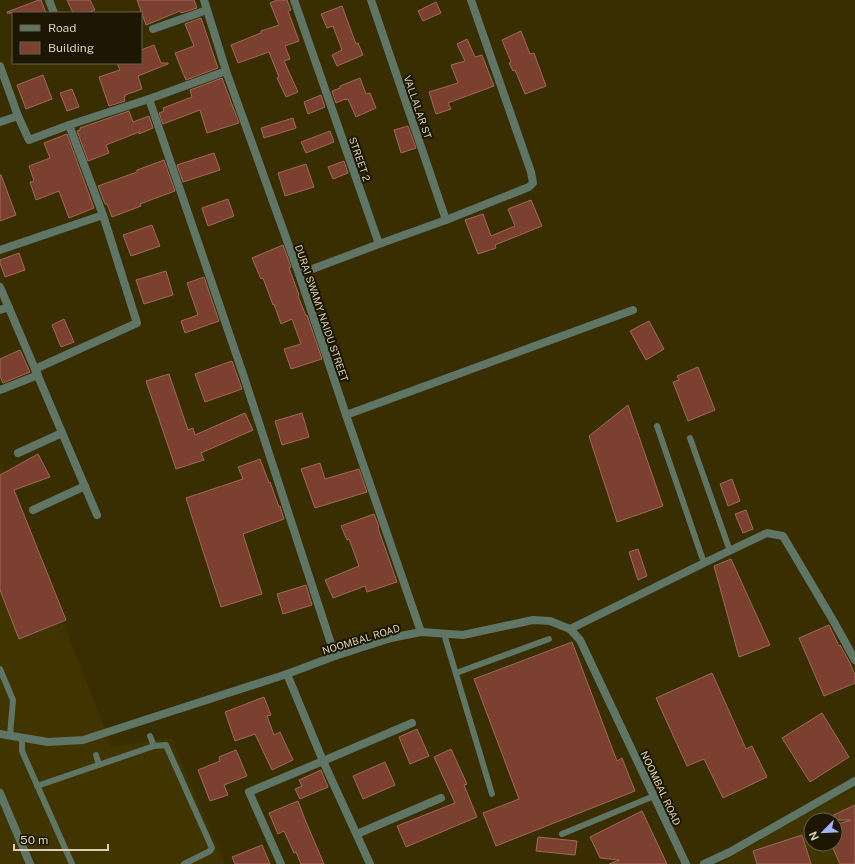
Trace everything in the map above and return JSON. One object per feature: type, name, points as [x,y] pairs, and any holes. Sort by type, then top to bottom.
[{"type":"street","points":[[49,0],[54,12]]},
{"type":"street","name":"DURAI SWAMY NAIDU STREET","points":[[204,0],[226,71],[299,274],[421,632]]},
{"type":"street","name":"STREET 2","points":[[294,0],[379,244]]},
{"type":"street","name":"VALLALAR ST","points":[[371,0],[446,220]]},
{"type":"street","points":[[299,274],[446,220],[529,187],[533,183],[531,172],[471,0]]},
{"type":"street","points":[[153,30],[207,10]]},
{"type":"street","points":[[0,66],[18,116],[29,140],[226,71]]},
{"type":"street","points":[[148,99],[244,377],[335,656]]},
{"type":"street","points":[[0,122],[18,116]]},
{"type":"street","points":[[0,390],[137,323],[103,215],[69,125]]},
{"type":"street","points":[[0,250],[103,215]]},
{"type":"street","points":[[0,287],[97,515]]},
{"type":"street","points":[[0,310],[9,307]]},
{"type":"street","points":[[346,415],[633,310]]},
{"type":"street","points":[[18,453],[62,433]]},
{"type":"street","points":[[33,510],[85,486]]},
{"type":"street","points":[[570,629],[704,562],[767,533],[783,536],[855,660]]},
{"type":"street","name":"NOOMBAL ROAD","points":[[0,734],[48,742],[83,740],[287,674],[390,638],[421,632],[463,635],[533,620],[550,621],[570,629],[584,646],[686,864]]},
{"type":"street","points":[[287,674],[323,761],[370,864]]},
{"type":"street","points":[[281,864],[249,792],[412,723]]},
{"type":"street","points":[[704,864],[730,852],[855,780]]},
{"type":"street","points":[[0,793],[30,864]]},
{"type":"street","points":[[356,834],[441,798]]},
{"type":"lane","points":[[657,426],[704,562]]},
{"type":"lane","points":[[690,438],[730,551]]},
{"type":"lane","points":[[444,634],[492,794]]},
{"type":"lane","points":[[456,673],[549,639]]},
{"type":"lane","points":[[0,669],[13,700],[10,736]]},
{"type":"lane","points":[[150,736],[154,746]]},
{"type":"lane","points":[[22,738],[22,751],[72,864]]},
{"type":"lane","points":[[37,786],[154,746],[166,745],[212,848],[210,851],[184,864]]},
{"type":"lane","points":[[96,755],[99,765]]},
{"type":"lane","points":[[562,834],[654,796]]},
{"type":"shaded area","points":[[0,461],[112,747],[171,738],[225,864],[0,864]]},
{"type":"shaded area","points":[[855,789],[855,864],[719,864],[803,816],[803,852],[843,852],[843,812],[810,812],[834,798]]},
{"type":"building","points":[[41,0],[46,12],[12,13],[7,12]]},
{"type":"building","points":[[67,0],[90,0],[95,10],[90,12],[73,12]]},
{"type":"building","points":[[137,0],[194,0],[197,8],[181,13],[180,11],[146,25]]},
{"type":"building","points":[[277,0],[287,0],[291,10],[288,11],[299,41],[285,46],[290,59],[284,61],[298,92],[286,97],[277,78],[279,77],[269,52],[238,63],[231,45],[261,33],[261,31],[279,25],[270,3]]},
{"type":"building","points":[[436,2],[441,13],[423,21],[418,11]]},
{"type":"building","points":[[342,6],[356,44],[358,43],[363,55],[337,66],[332,55],[342,50],[333,26],[327,28],[321,14]]},
{"type":"building","points":[[201,18],[218,68],[186,80],[175,53],[194,46],[185,24]]},
{"type":"building","points":[[521,31],[530,54],[534,53],[546,86],[525,94],[515,70],[513,71],[509,63],[511,62],[502,40]]},
{"type":"building","points":[[467,39],[475,57],[482,55],[494,86],[448,103],[451,109],[436,114],[429,92],[458,83],[451,65],[465,61],[457,44]]},
{"type":"building","points":[[154,45],[161,63],[168,64],[138,76],[142,89],[125,95],[125,101],[109,106],[99,77],[120,70],[117,64],[142,64],[142,50]]},
{"type":"building","points":[[43,75],[52,99],[26,109],[17,85]]},
{"type":"building","points":[[222,78],[239,123],[207,133],[200,110],[163,124],[159,113],[164,111],[163,108],[192,97],[190,90]]},
{"type":"building","points":[[360,78],[366,94],[370,93],[376,108],[356,117],[348,99],[336,103],[332,91]]},
{"type":"building","points":[[72,89],[79,107],[67,111],[60,93]]},
{"type":"building","points":[[321,95],[325,107],[308,114],[304,102]]},
{"type":"building","points":[[129,111],[133,122],[149,116],[153,128],[106,145],[109,153],[88,161],[77,131],[80,130],[80,128]]},
{"type":"building","points":[[293,118],[296,128],[264,138],[261,128]]},
{"type":"building","points":[[408,126],[416,148],[401,153],[394,130]]},
{"type":"building","points":[[330,131],[334,142],[306,153],[301,142]]},
{"type":"building","points":[[67,134],[94,208],[69,218],[59,191],[36,200],[30,182],[34,181],[29,166],[50,158],[44,143]]},
{"type":"building","points":[[214,153],[220,170],[183,182],[177,165]]},
{"type":"building","points":[[164,160],[175,191],[140,204],[141,206],[112,217],[98,186],[137,172],[137,170]]},
{"type":"building","points":[[344,161],[348,173],[333,179],[328,167]]},
{"type":"building","points":[[306,164],[314,187],[285,196],[278,173]]},
{"type":"building","points":[[0,175],[16,215],[0,221]]},
{"type":"building","points":[[228,199],[234,216],[208,226],[202,208]]},
{"type":"building","points":[[531,200],[542,226],[495,245],[496,248],[478,254],[465,220],[483,214],[491,236],[515,226],[508,209]]},
{"type":"building","points":[[152,225],[160,246],[131,256],[123,235]]},
{"type":"building","points":[[283,245],[291,267],[289,268],[299,295],[298,296],[306,316],[307,315],[322,359],[291,369],[284,349],[301,344],[292,319],[281,324],[263,278],[261,279],[252,258]]},
{"type":"building","points":[[19,253],[25,270],[5,277],[0,260]]},
{"type":"building","points":[[166,271],[173,295],[144,304],[136,280]]},
{"type":"building","points":[[204,277],[219,321],[185,333],[181,321],[198,315],[187,283]]},
{"type":"building","points":[[64,319],[74,342],[61,347],[52,325]]},
{"type":"building","points":[[649,321],[664,349],[646,360],[630,331]]},
{"type":"building","points":[[20,350],[30,372],[3,383],[0,376],[0,359]]},
{"type":"building","points":[[232,361],[242,389],[205,402],[195,374]]},
{"type":"building","points":[[698,367],[715,410],[688,421],[673,382],[679,380],[677,376]]},
{"type":"building","points":[[169,374],[188,430],[193,428],[195,435],[245,413],[253,430],[201,453],[204,460],[176,469],[146,381]]},
{"type":"building","points":[[628,405],[663,506],[617,522],[589,436]]},
{"type":"building","points":[[302,413],[309,437],[282,445],[275,421]]},
{"type":"building","points":[[38,454],[50,477],[14,490],[66,620],[19,639],[0,590],[0,475]]},
{"type":"building","points":[[260,459],[284,519],[243,534],[262,594],[221,607],[186,498],[243,479],[238,467]]},
{"type":"building","points":[[320,463],[325,479],[359,469],[367,492],[315,508],[301,469]]},
{"type":"building","points":[[732,479],[740,501],[728,506],[720,484]]},
{"type":"building","points":[[746,510],[753,529],[743,533],[735,514]]},
{"type":"building","points":[[374,514],[397,582],[367,592],[365,586],[333,598],[325,580],[359,566],[349,539],[347,540],[341,526]]},
{"type":"building","points":[[638,549],[647,576],[638,580],[629,552]]},
{"type":"building","points":[[731,559],[770,645],[739,657],[714,566]]},
{"type":"building","points":[[306,585],[312,605],[283,614],[277,594]]},
{"type":"building","points":[[829,625],[839,646],[840,645],[849,661],[855,675],[855,683],[824,696],[799,638]]},
{"type":"building","points":[[572,642],[617,761],[622,758],[635,791],[496,846],[483,813],[519,799],[474,679]]},
{"type":"building","points":[[712,673],[746,749],[752,746],[767,777],[723,798],[704,759],[687,766],[656,698]]},
{"type":"building","points":[[264,697],[271,715],[267,716],[274,735],[280,732],[293,760],[272,770],[255,734],[235,741],[225,712]]},
{"type":"building","points":[[822,713],[849,757],[810,782],[782,738]]},
{"type":"building","points":[[417,729],[429,756],[410,764],[399,737]]},
{"type":"building","points":[[451,749],[467,784],[464,785],[477,817],[406,847],[397,826],[455,803],[434,757]]},
{"type":"building","points":[[236,750],[247,776],[224,785],[228,795],[210,801],[198,770],[220,761],[219,757]]},
{"type":"building","points":[[385,762],[395,785],[363,799],[353,776]]},
{"type":"building","points":[[321,770],[328,787],[300,799],[295,789],[302,786],[299,780]]},
{"type":"building","points":[[298,801],[324,864],[301,864],[284,831],[278,834],[269,813]]},
{"type":"building","points":[[855,805],[855,864],[840,864],[835,852],[843,852],[843,822],[851,820],[843,820],[843,812],[840,812]]},
{"type":"building","points":[[642,811],[667,864],[609,864],[619,860],[600,858],[590,837]]},
{"type":"building","points":[[802,835],[803,852],[807,852],[811,864],[757,864],[753,851]]},
{"type":"building","points":[[538,837],[577,841],[575,855],[536,851]]},
{"type":"building","points":[[262,845],[270,864],[235,864],[232,857]]}]
